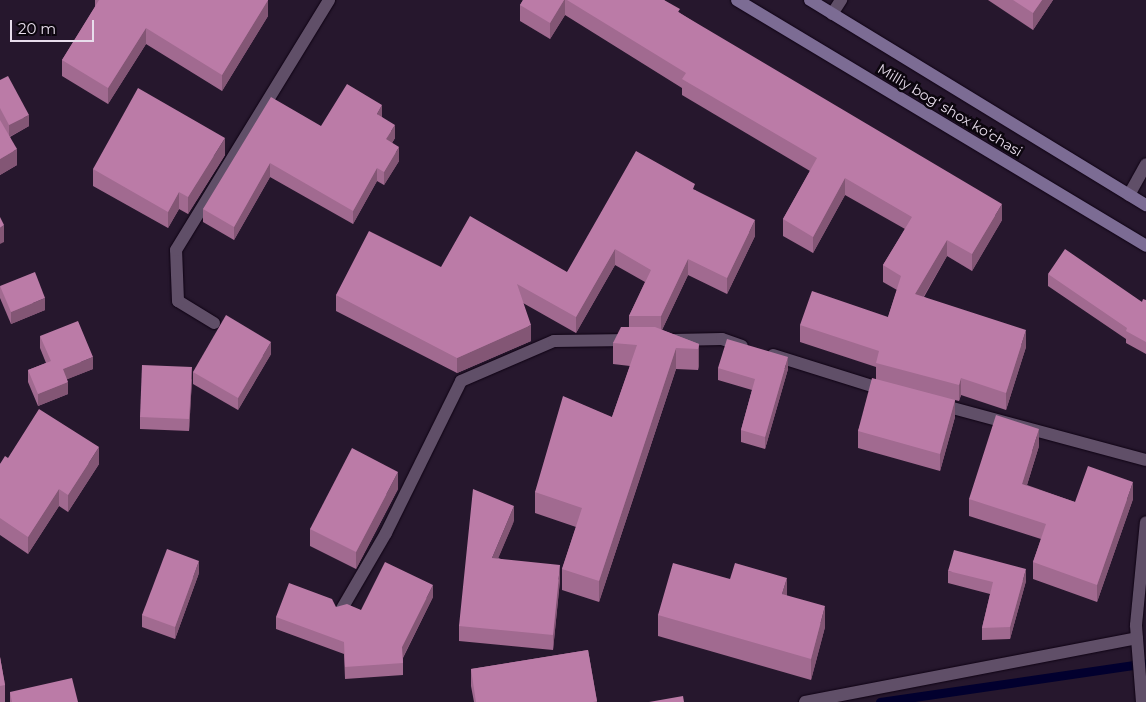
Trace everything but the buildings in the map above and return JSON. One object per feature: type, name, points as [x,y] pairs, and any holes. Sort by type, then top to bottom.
[{"type":"main road","name":"Milliy bog‘ shox ko‘chasi","points":[[737,0],[1146,246]]},
{"type":"main road","name":"Milliy bog‘ shox ko‘chasi","points":[[810,0],[1146,205]]},
{"type":"street","points":[[214,323],[178,301],[176,250],[329,0]]},
{"type":"street","points":[[832,14],[841,0]]},
{"type":"street","points":[[1129,195],[1146,164]]},
{"type":"street","points":[[663,340],[722,339],[902,394]]},
{"type":"street","points":[[340,612],[386,533],[461,380],[554,341],[643,340]]},
{"type":"street","points":[[921,399],[1146,460]]},
{"type":"street","points":[[1142,702],[1137,638],[1146,522]]},
{"type":"street","points":[[805,702],[1137,638]]},
{"type":"waterway","points":[[880,702],[1146,663]]}]
